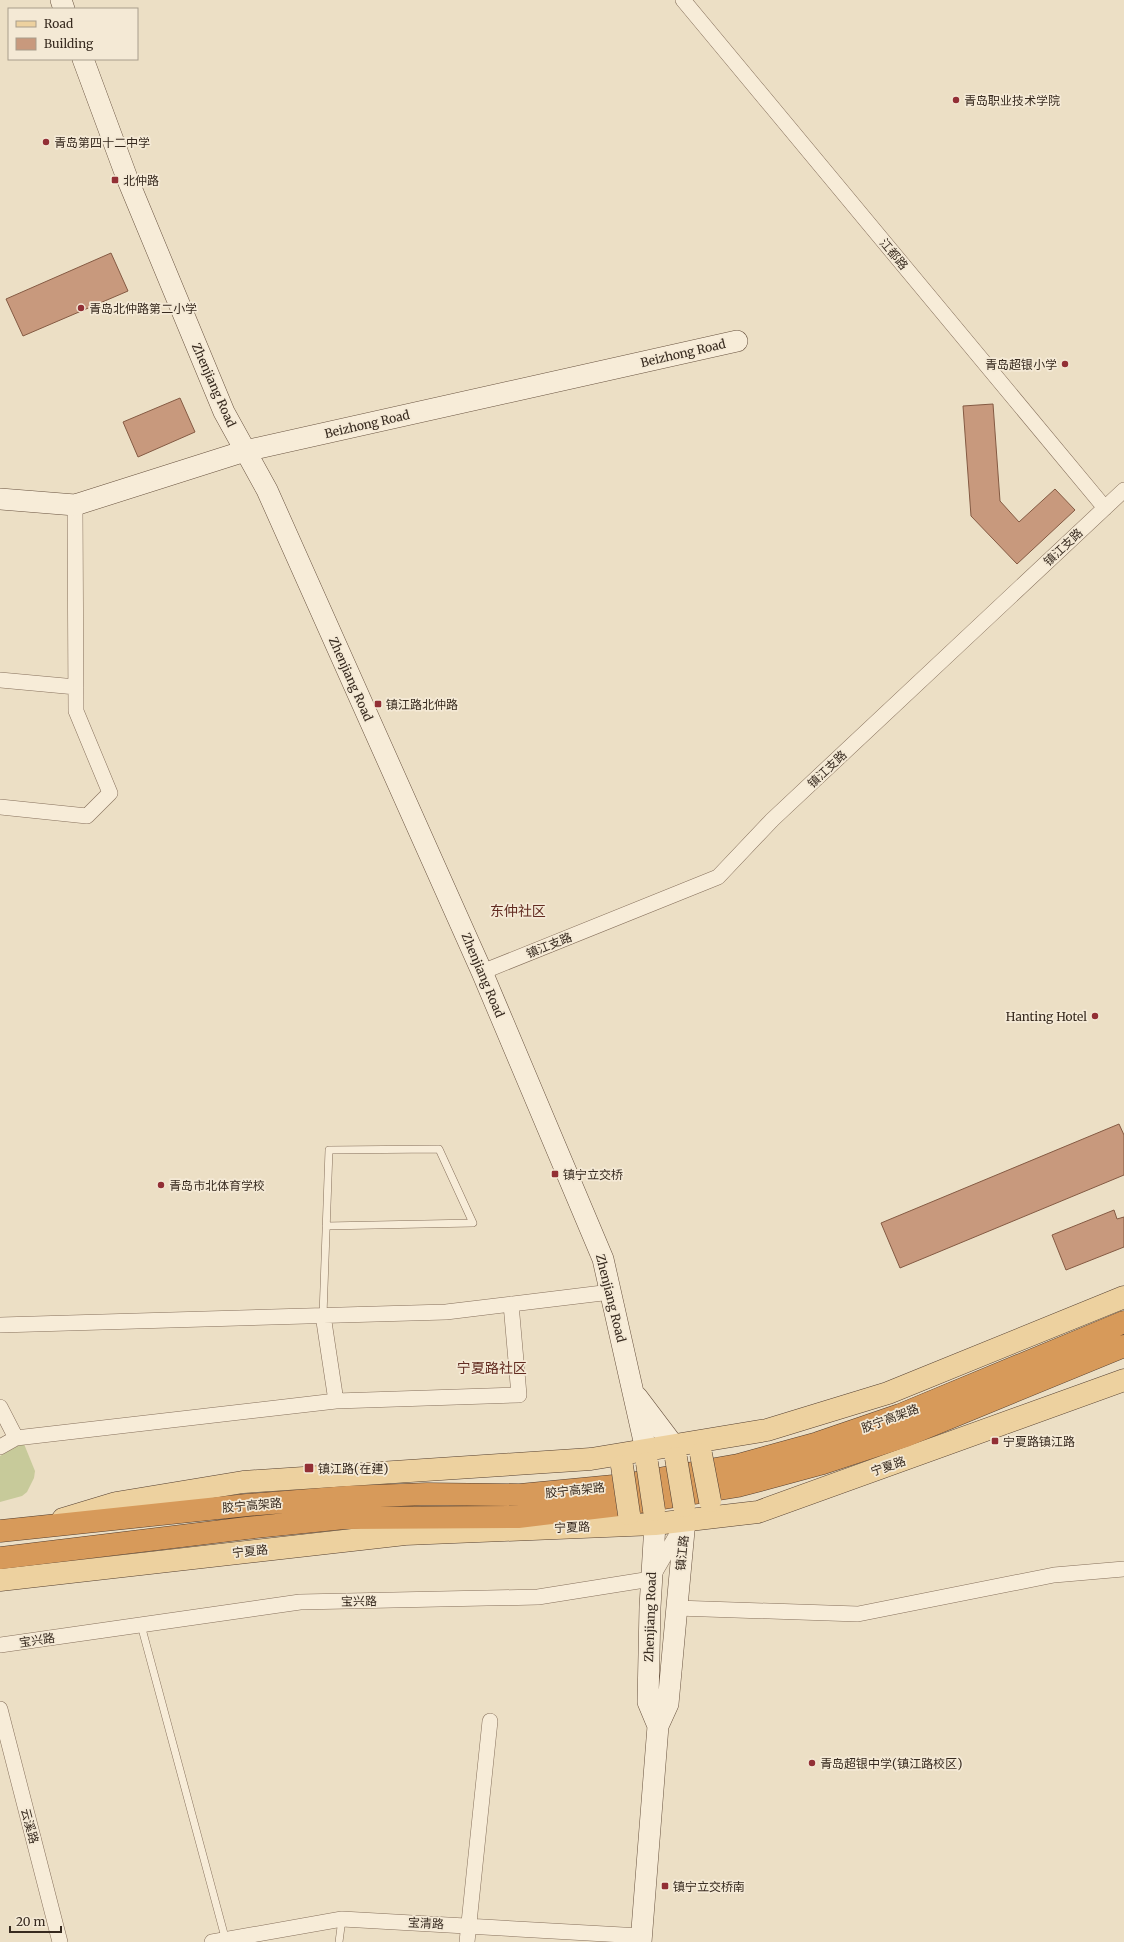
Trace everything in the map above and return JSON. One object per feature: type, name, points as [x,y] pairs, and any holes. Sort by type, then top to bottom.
[{"type":"highway","name":"胶宁高架路","points":[[0,1531],[247,1505],[347,1497],[427,1494],[520,1495],[624,1485],[738,1465],[818,1443],[900,1415],[1124,1322]]},
{"type":"highway","name":"胶宁高架路","points":[[0,1558],[247,1528],[344,1518],[518,1517],[627,1504],[738,1486],[820,1464],[905,1436],[1124,1346]]},
{"type":"main road","points":[[32,1528],[116,1503],[243,1482],[591,1459],[615,1461],[707,1447],[888,1393],[1124,1297]]},
{"type":"main road","name":"宁夏路","points":[[0,1580],[404,1534],[623,1520],[685,1513],[728,1515],[758,1512],[1124,1380]]},
{"type":"main road","points":[[707,1447],[710,1502],[728,1515]]},
{"type":"main road","name":"镇江路","points":[[675,1452],[685,1513]]},
{"type":"main road","name":"Zhenjiang Road","points":[[646,1456],[655,1517]]},
{"type":"main road","points":[[615,1461],[623,1520]]},
{"type":"street","name":"江都路","points":[[683,0],[1105,508]]},
{"type":"street","name":"Zhenjiang Road","points":[[83,60],[127,178],[224,412],[267,490],[482,972],[603,1259],[634,1392],[646,1456]]},
{"type":"street","name":"Beizhong Road","points":[[0,499],[75,505],[245,451],[737,341]]},
{"type":"street","name":"镇江支路","points":[[482,972],[718,877],[772,820],[1124,490]]},
{"type":"street","points":[[0,807],[87,816],[110,793],[76,711],[75,505]]},
{"type":"street","points":[[0,680],[76,687]]},
{"type":"street","points":[[0,1324],[446,1312],[611,1292]]},
{"type":"street","points":[[0,1447],[16,1438],[336,1401],[519,1395],[511,1304]]},
{"type":"street","points":[[323,1315],[336,1401]]},
{"type":"street","name":"镇江路","points":[[634,1392],[675,1452]]},
{"type":"street","points":[[0,1407],[16,1438]]},
{"type":"street","points":[[651,1579],[685,1513]]},
{"type":"street","name":"镇江路","points":[[658,1726],[668,1704],[685,1513]]},
{"type":"street","name":"Zhenjiang Road","points":[[641,1939],[658,1726],[648,1702],[651,1579],[655,1517]]},
{"type":"street","points":[[676,1608],[858,1614],[1054,1576],[1124,1569]]},
{"type":"street","name":"宝兴路","points":[[0,1645],[300,1602],[538,1597],[651,1579]]},
{"type":"street","name":"云溪路","points":[[0,1709],[5,1750],[60,1942]]},
{"type":"street","points":[[467,1942],[490,1720]]},
{"type":"street","name":"宝清路","points":[[221,1941],[342,1919],[469,1925],[641,1939]]},
{"type":"lane","points":[[323,1315],[326,1226],[329,1150],[439,1149],[473,1223],[326,1226]]},
{"type":"lane","points":[[141,1625],[221,1941]]},
{"type":"lane","points":[[339,1942],[342,1919]]},
{"type":"green space","points":[[24,1444],[35,1471],[34,1478],[27,1492],[22,1496],[0,1502],[0,1456],[19,1445]]},
{"type":"building","points":[[111,253],[128,291],[23,336],[6,299]]},
{"type":"building","points":[[180,398],[195,432],[138,457],[123,422]]},
{"type":"building","points":[[993,404],[1000,501],[1019,522],[1055,489],[1075,510],[1017,564],[971,516],[963,406]]},
{"type":"building","points":[[1119,1124],[1124,1135],[1124,1175],[900,1268],[881,1223]]},
{"type":"building","points":[[1114,1210],[1117,1219],[1124,1217],[1124,1247],[1066,1270],[1052,1235]]},
{"type":"place","name":"青岛职业技术学院","points":[[956,100]]},
{"type":"place","name":"青岛第四十二中学","points":[[46,142]]},
{"type":"place","name":"北仲路","points":[[115,180]]},
{"type":"place","name":"青岛北仲路第二小学","points":[[81,308]]},
{"type":"place","name":"青岛超银小学","points":[[1065,364]]},
{"type":"place","name":"镇江路北仲路","points":[[378,704]]},
{"type":"place","name":"Hanting Hotel","points":[[1095,1016]]},
{"type":"place","name":"镇宁立交桥","points":[[555,1174]]},
{"type":"place","name":"青岛市北体育学校","points":[[161,1185]]},
{"type":"place","name":"宁夏路镇江路","points":[[995,1441]]},
{"type":"place","name":"镇江路(在建)","points":[[309,1468]]},
{"type":"place","name":"青岛超银中学(镇江路校区)","points":[[812,1763]]},
{"type":"place","name":"镇宁立交桥南","points":[[665,1886]]},
{"type":"district","name":"东仲社区","points":[[518,911]]},
{"type":"district","name":"宁夏路社区","points":[[492,1368]]}]
